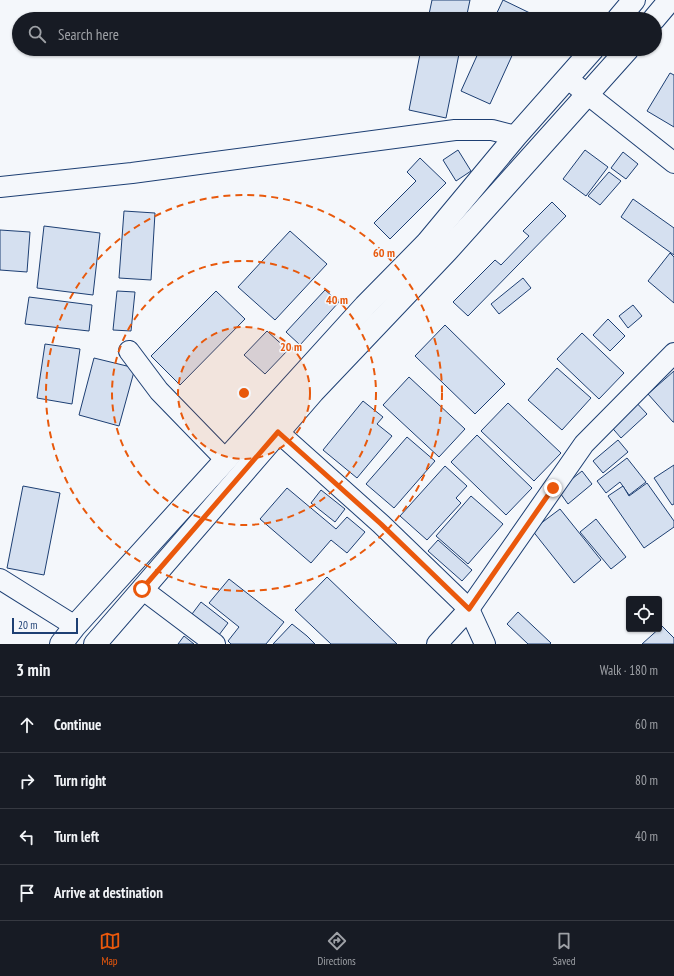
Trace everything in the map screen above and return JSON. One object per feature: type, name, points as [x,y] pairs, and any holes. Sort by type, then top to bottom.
[{"type":"main road","points":[[624,12],[634,0]]},
{"type":"main road","points":[[660,12],[670,0]]},
{"type":"main road","points":[[61,644],[75,626],[225,459],[365,306],[427,243],[516,136],[587,56]]},
{"type":"main road","points":[[95,644],[313,392],[447,251],[622,56]]},
{"type":"street","points":[[568,79],[674,163]]},
{"type":"street","points":[[0,187],[132,173],[454,130],[492,130],[516,136]]},
{"type":"street","points":[[129,351],[159,391],[225,459]]},
{"type":"street","points":[[436,644],[469,609],[584,444],[674,353]]},
{"type":"street","points":[[278,432],[381,524],[469,609],[485,644]]},
{"type":"street","points":[[0,579],[75,626]]},
{"type":"street","points":[[142,589],[215,644]]},
{"type":"building","points":[[432,0],[470,0],[467,12],[429,12]]},
{"type":"building","points":[[503,0],[528,12],[497,12]]},
{"type":"building","points":[[420,56],[459,56],[446,118],[409,110]]},
{"type":"building","points":[[477,56],[512,56],[490,104],[461,91]]},
{"type":"building","points":[[670,73],[674,75],[674,127],[647,111]]},
{"type":"building","points":[[458,150],[471,171],[456,181],[443,160]]},
{"type":"building","points":[[585,150],[608,167],[586,196],[563,179]]},
{"type":"building","points":[[623,152],[638,164],[626,179],[611,168]]},
{"type":"building","points":[[420,158],[446,183],[390,239],[374,223],[416,181],[407,172]]},
{"type":"building","points":[[609,172],[621,181],[600,205],[588,196]]},
{"type":"building","points":[[633,199],[674,228],[674,255],[621,217]]},
{"type":"building","points":[[552,202],[566,216],[468,316],[453,302],[495,260],[501,265],[529,236],[523,231]]},
{"type":"building","points":[[124,211],[155,213],[151,280],[119,278]]},
{"type":"building","points":[[44,226],[100,233],[93,295],[37,288]]},
{"type":"building","points":[[0,230],[30,232],[27,272],[0,270]]},
{"type":"building","points":[[290,231],[327,264],[275,320],[238,287]]},
{"type":"building","points":[[670,253],[674,257],[674,303],[648,281]]},
{"type":"building","points":[[523,278],[531,288],[499,314],[491,304]]},
{"type":"building","points":[[325,290],[339,302],[300,345],[286,332]]},
{"type":"building","points":[[117,291],[135,292],[131,331],[113,330]]},
{"type":"building","points":[[216,291],[245,319],[180,385],[151,356]]},
{"type":"building","points":[[29,297],[92,305],[89,331],[25,324]]},
{"type":"building","points":[[633,305],[642,316],[628,328],[619,316]]},
{"type":"building","points":[[608,319],[625,336],[610,351],[593,335]]},
{"type":"building","points":[[445,325],[505,384],[475,414],[415,356]]},
{"type":"building","points":[[267,331],[288,350],[265,374],[244,355]]},
{"type":"building","points":[[582,333],[624,373],[599,399],[557,359]]},
{"type":"building","points":[[45,344],[80,349],[72,404],[37,398]]},
{"type":"building","points":[[94,358],[135,368],[119,426],[79,415]]},
{"type":"building","points":[[557,368],[591,398],[562,430],[528,400]]},
{"type":"building","points":[[674,371],[674,422],[673,422],[648,394]]},
{"type":"building","points":[[409,377],[465,429],[439,457],[383,405]]},
{"type":"building","points":[[633,399],[647,414],[621,438],[608,423]]},
{"type":"building","points":[[363,401],[383,417],[377,424],[392,436],[357,478],[323,450]]},
{"type":"building","points":[[508,403],[561,453],[534,481],[481,431]]},
{"type":"building","points":[[477,435],[532,488],[506,515],[451,462]]},
{"type":"building","points":[[407,437],[435,461],[394,508],[366,484]]},
{"type":"building","points":[[618,440],[628,452],[603,473],[593,461]]},
{"type":"building","points":[[627,458],[646,482],[629,495],[620,482],[606,493],[597,481]]},
{"type":"building","points":[[674,465],[674,504],[672,505],[654,478]]},
{"type":"building","points":[[445,466],[467,486],[456,498],[461,503],[427,540],[400,516]]},
{"type":"building","points":[[582,471],[592,484],[568,504],[558,490]]},
{"type":"building","points":[[647,483],[674,521],[674,527],[644,548],[608,496],[623,486],[629,496]]},
{"type":"building","points":[[23,486],[60,493],[44,575],[7,568]]},
{"type":"building","points":[[287,488],[336,529],[347,517],[365,532],[347,553],[331,540],[311,563],[260,519]]},
{"type":"building","points":[[321,490],[345,509],[335,522],[311,503]]},
{"type":"building","points":[[471,496],[503,524],[468,564],[436,536]]},
{"type":"building","points":[[560,509],[601,560],[574,583],[532,530]]},
{"type":"building","points":[[596,519],[626,557],[611,569],[580,532]]},
{"type":"building","points":[[438,540],[472,570],[462,581],[428,551]]},
{"type":"building","points":[[327,577],[397,644],[331,644],[295,610]]},
{"type":"building","points":[[229,579],[284,622],[266,644],[231,644],[228,641],[239,627],[209,603]]},
{"type":"building","points":[[201,602],[228,623],[219,635],[192,614]]},
{"type":"building","points":[[518,612],[551,643],[528,644],[507,624]]},
{"type":"building","points":[[292,624],[307,636],[315,644],[273,644]]},
{"type":"building","points":[[662,626],[674,638],[674,644],[642,644],[655,632],[662,632]]},
{"type":"building","points":[[184,636],[194,644],[178,644]]},
{"type":"route","points":[[142,589],[278,432],[381,524],[469,609],[553,488]]}]
